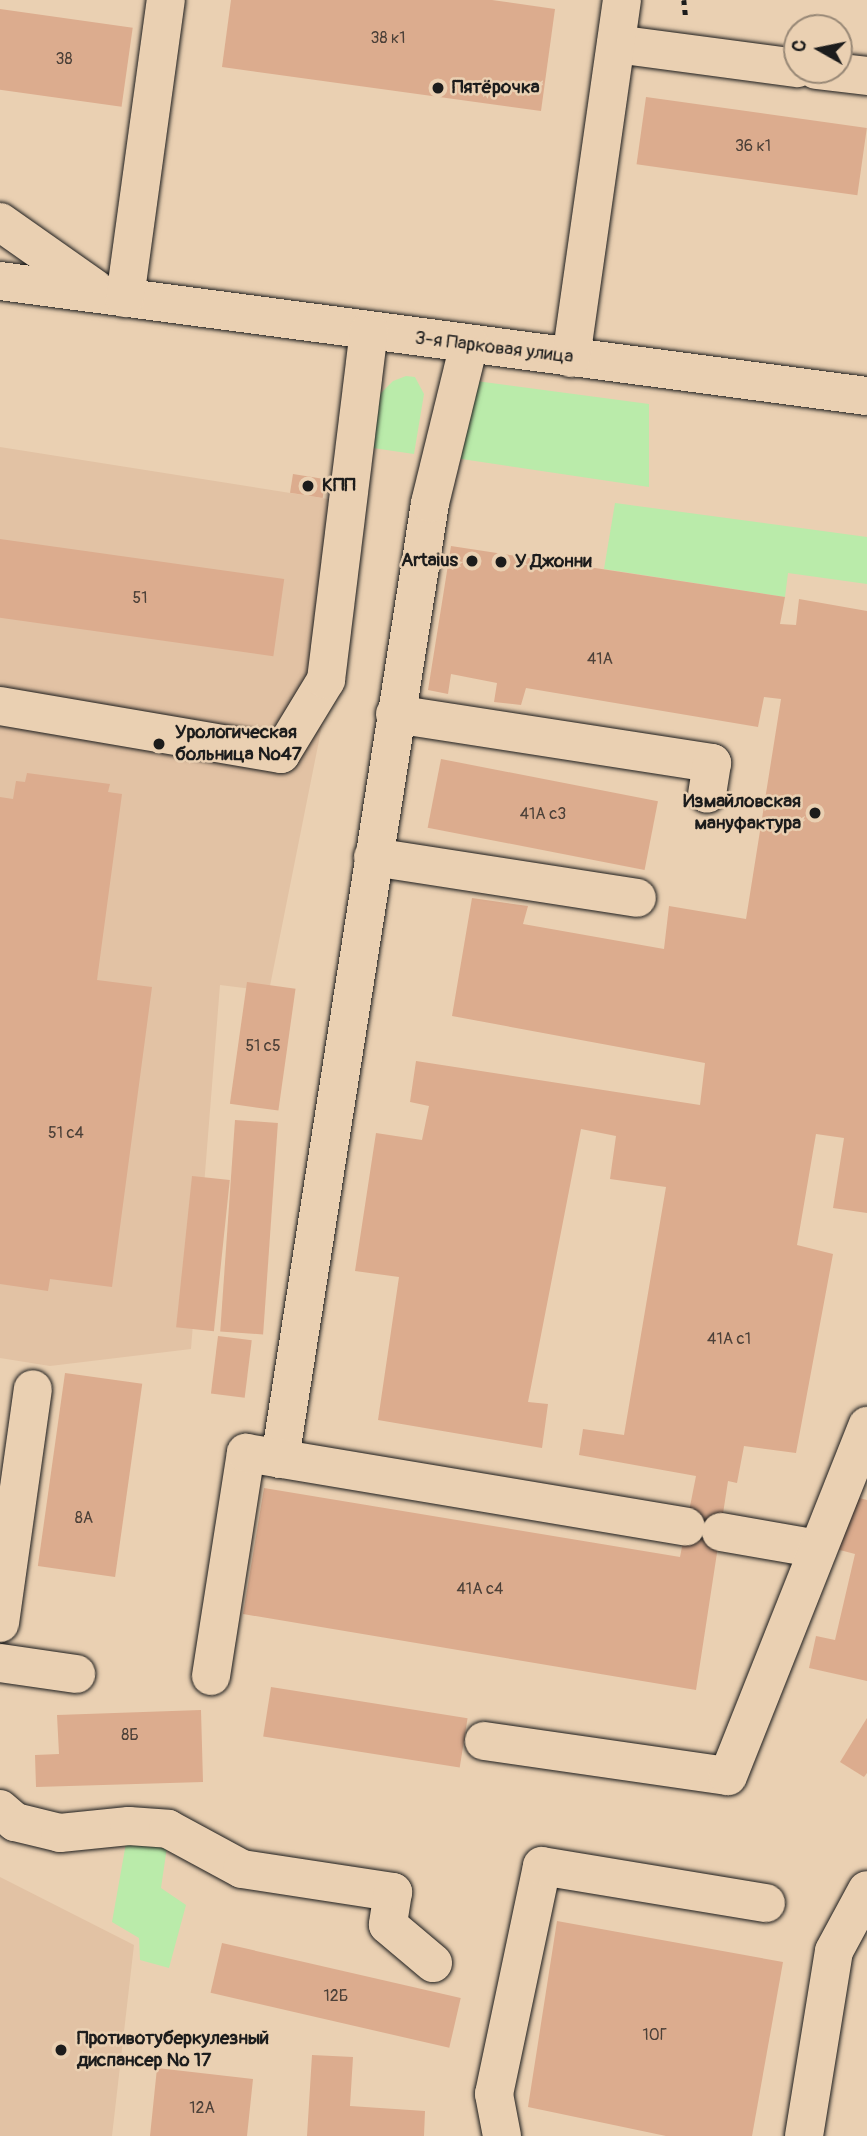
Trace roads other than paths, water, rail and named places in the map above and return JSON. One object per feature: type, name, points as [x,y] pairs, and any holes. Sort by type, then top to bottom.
[{"type":"street","points":[[124,298],[166,0]]},
{"type":"street","points":[[571,358],[622,0]]},
{"type":"street","points":[[616,44],[783,66]]},
{"type":"street","name":"3-я Парковая улица","points":[[0,222],[79,280],[124,298]]},
{"type":"street","name":"3-я Парковая улица","points":[[0,281],[867,396]]},
{"type":"street","points":[[0,706],[282,754],[326,680],[369,332]]},
{"type":"street","points":[[280,1459],[430,503],[469,344]]},
{"type":"street","points":[[395,714],[712,763],[707,794]]},
{"type":"street","points":[[373,857],[637,898]]},
{"type":"street","points":[[0,1623],[33,1389]]},
{"type":"street","points":[[484,1741],[728,1776],[867,1426]]},
{"type":"street","points":[[211,1676],[246,1453],[818,1549]]},
{"type":"street","points":[[0,1663],[76,1674]]},
{"type":"street","points":[[0,1809],[15,1822],[60,1833],[130,1826],[168,1829],[242,1869],[393,1892],[388,1925],[433,1963]]},
{"type":"street","points":[[502,2136],[494,2094],[542,1866],[766,1903]]},
{"type":"street","points":[[804,2136],[834,1951],[867,1890]]},
{"type":"place","name":"Пятёрочка","points":[[438,88]]},
{"type":"place","name":"КПП","points":[[308,486]]},
{"type":"place","name":"Artaius","points":[[472,561]]},
{"type":"place","name":"У Джонни","points":[[501,562]]},
{"type":"place","name":"Урологическая больница №47","points":[[159,744]]},
{"type":"place","name":"Измайловская мануфактура","points":[[815,813]]},
{"type":"place","name":"Противотуберкулезный диспансер № 17","points":[[61,2050]]}]
